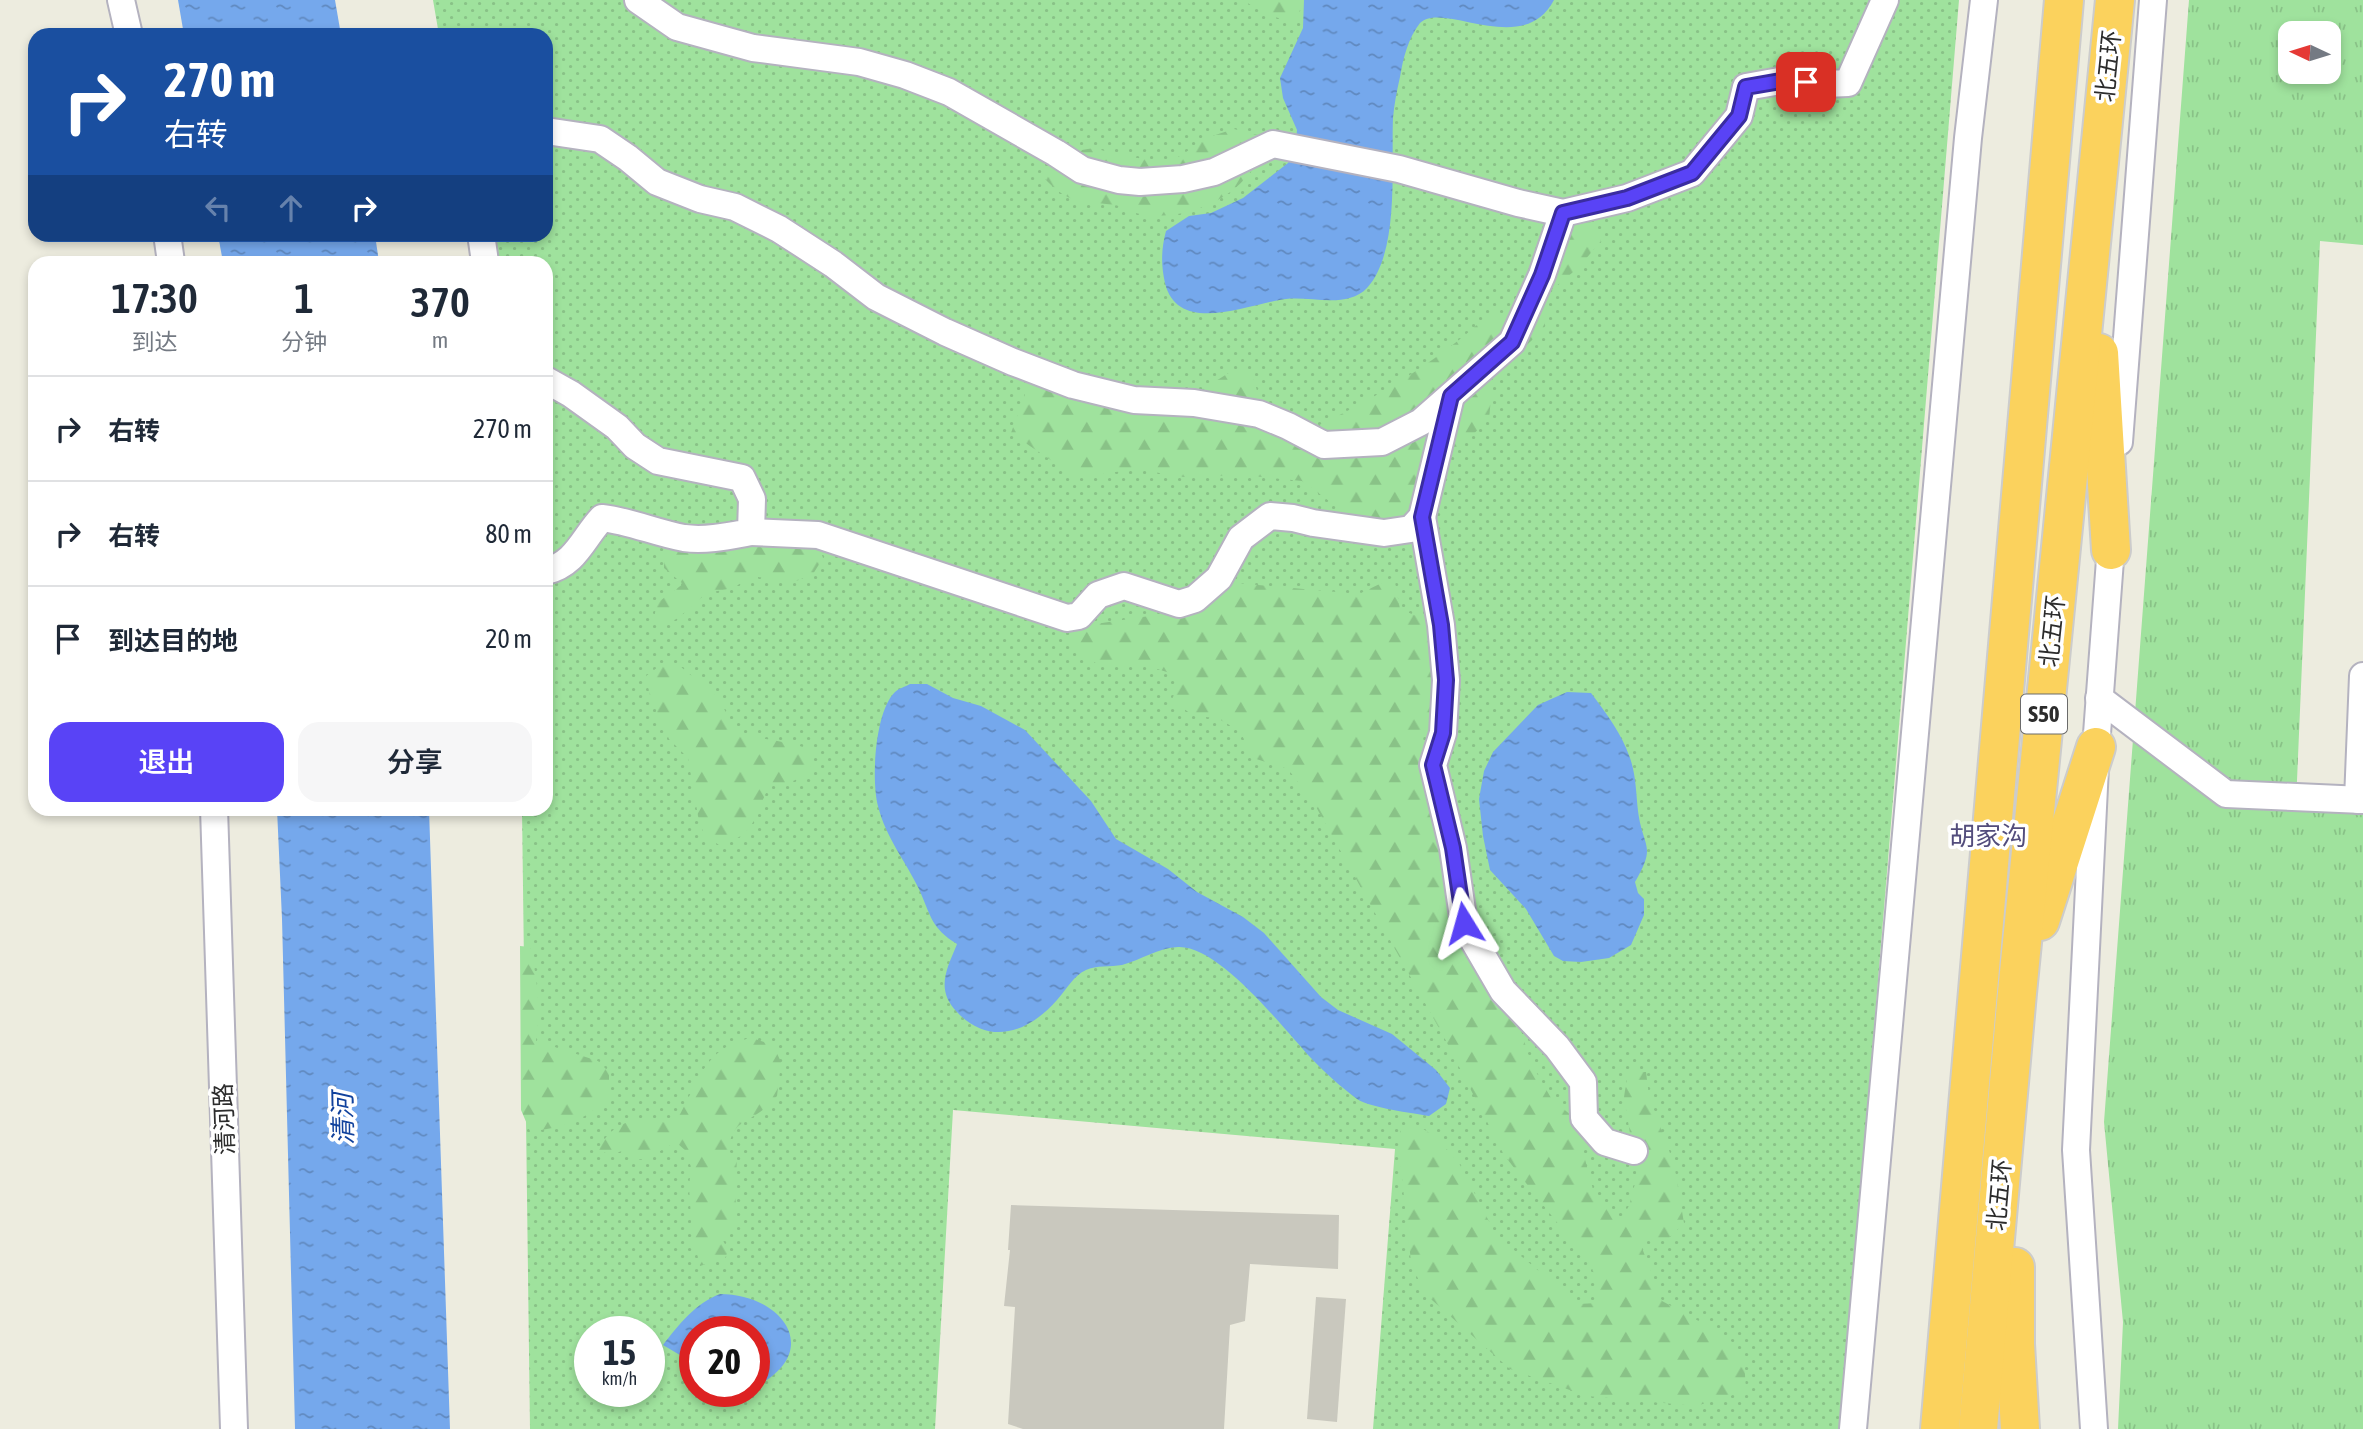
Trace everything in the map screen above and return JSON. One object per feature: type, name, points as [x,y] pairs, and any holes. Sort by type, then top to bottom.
[{"type":"highway","name":"北五环","points":[[1940,1429],[2064,0]]},
{"type":"highway","name":"北五环","points":[[1978,1429],[2015,1008],[2115,0]]},
{"type":"highway","points":[[2091,235],[2111,550]]},
{"type":"highway","points":[[2021,1429],[2015,1344],[2015,1008],[2096,747]]},
{"type":"street","points":[[121,0],[127,28]]},
{"type":"street","points":[[638,0],[677,27],[753,48],[859,62],[905,75],[949,92],[1082,170],[1119,180],[1140,182],[1183,179],[1214,172],[1273,144],[1399,169],[1563,213],[1627,198],[1692,173],[1739,116],[1746,87],[1786,80],[1825,84],[1849,83],[1885,0]]},
{"type":"street","points":[[1853,1429],[1968,138],[1984,0]]},
{"type":"street","points":[[2094,1429],[2076,1150],[2099,698],[2153,0]]},
{"type":"street","points":[[553,132],[600,139],[657,182],[700,199],[735,207],[779,229],[833,264],[876,297],[945,332],[1073,385],[1134,400],[1194,403],[1259,414],[1324,445],[1382,442],[1421,422],[1512,342],[1542,275],[1563,213]]},
{"type":"street","points":[[553,384],[617,427],[635,446],[658,461],[742,478],[752,499],[751,532]]},
{"type":"street","points":[[1451,396],[1422,517],[1441,625],[1446,680],[1443,733],[1433,765],[1453,848],[1464,923],[1503,991],[1558,1047],[1583,1082],[1584,1118],[1605,1142],[1634,1151]]},
{"type":"street","points":[[553,570],[582,547],[592,528],[602,518],[685,538],[719,538],[751,532],[818,535],[1067,618],[1079,616],[1098,595],[1124,586],[1179,604],[1195,599],[1219,578],[1241,538],[1270,516],[1293,517],[1313,523],[1384,533],[1411,529],[1422,517]]},
{"type":"street","points":[[2099,698],[2226,794],[2360,800],[2363,676]]},
{"type":"street","name":"清河路","points":[[214,816],[234,1429]]},
{"type":"green space","points":[[433,0],[1959,0],[1841,1429],[1373,1429],[1395,1149],[953,1110],[935,1429],[530,1429],[522,816],[553,816],[553,256],[480,256],[477,242],[553,242],[553,28],[438,28]]},
{"type":"green space","points":[[1243,0],[1302,1],[1298,18],[1284,19],[1269,15]]},
{"type":"green space","points":[[2189,0],[2363,0],[2363,245],[2320,241],[2296,804],[2363,810],[2363,1429],[2118,1429],[2123,1322],[2104,1122]]},
{"type":"green space","points":[[1234,129],[1266,137],[1260,156],[1249,174],[1219,200],[1180,214],[1140,214],[1118,206],[1075,200],[1060,192],[1042,176],[1055,162],[1070,152],[1094,148],[1169,163],[1209,137]]},
{"type":"green space","points":[[1586,214],[1601,241],[1578,268],[1549,292],[1544,329],[1518,353],[1494,367],[1489,419],[1461,446],[1445,448],[1419,501],[1386,543],[1302,481],[1242,475],[1184,477],[1135,469],[1077,478],[1011,433],[1028,386],[1052,374],[1145,395],[1195,394],[1235,369],[1252,374],[1258,394],[1253,415],[1301,434],[1400,381],[1446,350],[1489,314],[1510,317],[1552,219]]},
{"type":"green space","points":[[818,543],[823,558],[813,574],[794,582],[758,577],[746,580],[733,588],[707,593],[678,618],[660,628],[653,623],[657,603],[683,584],[664,568],[664,550]]},
{"type":"green space","points":[[1394,577],[1400,609],[1426,620],[1436,708],[1424,731],[1421,764],[1460,946],[1518,1021],[1531,1063],[1551,1098],[1574,1118],[1595,1197],[1620,1220],[1629,1206],[1637,1176],[1624,1097],[1628,1072],[1646,1072],[1649,1096],[1674,1164],[1684,1223],[1668,1239],[1639,1240],[1662,1301],[1728,1337],[1744,1359],[1746,1391],[1696,1406],[1587,1396],[1510,1369],[1424,1293],[1411,1262],[1401,1169],[1400,1129],[1412,1122],[1436,1137],[1459,1163],[1496,1235],[1578,1304],[1598,1303],[1592,1267],[1504,1155],[1445,1039],[1315,805],[1288,769],[1253,758],[1240,731],[1217,718],[1194,716],[1180,706],[1169,705],[1179,685],[1173,674],[1148,666],[1101,667],[1074,647],[1067,637],[1082,626],[1203,608],[1225,582],[1359,594]]},
{"type":"green space","points":[[662,664],[678,664],[713,693],[735,733],[813,750],[810,773],[791,782],[770,785],[753,823],[732,841],[719,845],[704,835],[688,758],[669,739],[650,696],[646,676]]},
{"type":"green space","points":[[520,946],[530,947],[535,971],[538,994],[536,1041],[598,1061],[609,1072],[609,1098],[599,1106],[573,1122],[530,1131],[521,1110]]},
{"type":"green space","points":[[752,1038],[773,1045],[781,1062],[777,1096],[732,1134],[728,1150],[737,1160],[737,1218],[723,1241],[729,1250],[725,1258],[700,1266],[692,1232],[689,1187],[691,1167],[686,1151],[677,1143],[642,1159],[622,1151],[610,1155],[599,1150],[611,1132],[630,1122],[644,1119],[668,1122],[677,1120],[697,1080],[713,1058],[736,1042]]},
{"type":"water","points":[[178,0],[335,0],[340,28],[183,28]]},
{"type":"water","points":[[1304,0],[1554,0],[1540,17],[1523,25],[1504,27],[1431,18],[1420,23],[1416,29],[1404,56],[1394,108],[1392,207],[1385,253],[1378,272],[1367,288],[1359,294],[1339,300],[1286,299],[1217,313],[1184,309],[1172,299],[1165,283],[1162,257],[1166,231],[1189,216],[1211,213],[1243,198],[1288,163],[1295,149],[1297,130],[1283,98],[1280,78],[1303,28]]},
{"type":"water","points":[[219,242],[376,242],[378,256],[222,256]]},
{"type":"water","points":[[910,684],[927,684],[953,698],[981,706],[1025,730],[1091,801],[1116,839],[1168,869],[1197,892],[1243,917],[1264,933],[1321,997],[1338,1010],[1392,1034],[1436,1070],[1450,1088],[1446,1104],[1429,1116],[1381,1108],[1357,1099],[1315,1062],[1231,973],[1194,950],[1178,947],[1122,965],[1086,970],[1074,979],[1046,1011],[1022,1027],[996,1032],[970,1023],[950,1004],[946,995],[945,979],[957,944],[933,921],[919,889],[896,849],[878,806],[875,764],[883,714],[895,692]]},
{"type":"water","points":[[1567,692],[1591,693],[1623,741],[1634,771],[1640,823],[1647,847],[1642,870],[1635,882],[1638,893],[1644,899],[1644,915],[1631,945],[1609,958],[1581,962],[1563,961],[1554,956],[1526,909],[1490,870],[1479,799],[1484,771],[1493,752],[1538,705]]},
{"type":"water","name":"清河","points":[[277,816],[429,816],[450,1429],[295,1429]]},
{"type":"water","points":[[720,1294],[742,1297],[761,1303],[777,1314],[787,1327],[791,1342],[788,1357],[776,1373],[770,1377],[770,1316],[688,1316]]},
{"type":"water","points":[[679,1326],[679,1354],[665,1346]]},
{"type":"building","points":[[1011,1205],[1339,1215],[1338,1269],[1250,1264],[1245,1321],[1230,1325],[1224,1429],[1023,1429],[1008,1424],[1015,1307],[1004,1306],[1010,1250]]},
{"type":"building","points":[[1316,1297],[1346,1299],[1337,1422],[1307,1419]]},
{"type":"district","name":"胡家沟","points":[[1988,836]]},
{"type":"route","points":[[1464,923],[1453,848],[1433,765],[1443,733],[1446,680],[1441,625],[1422,517],[1451,396],[1512,342],[1542,275],[1563,213],[1627,198],[1692,173],[1739,116],[1746,87],[1786,80],[1806,82]]}]
